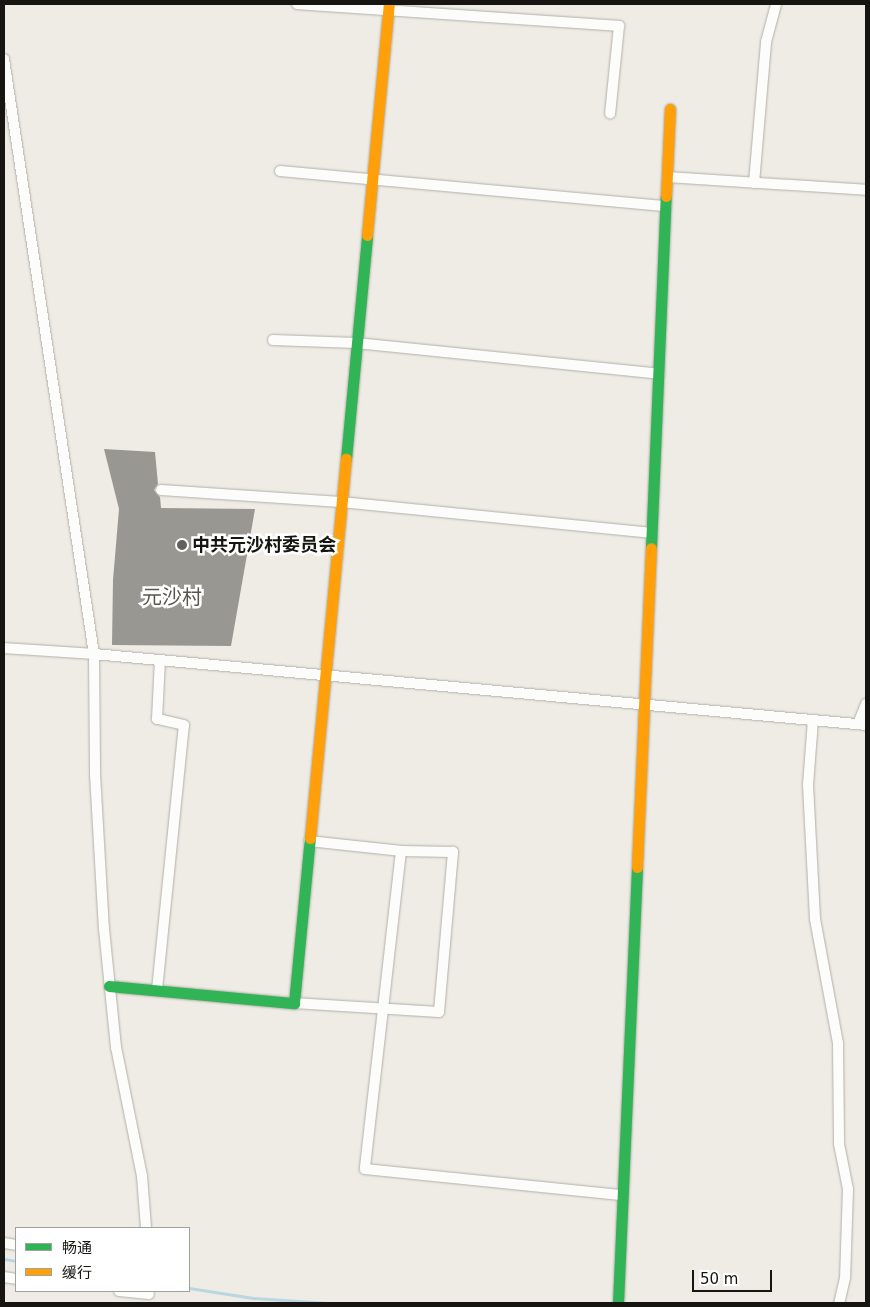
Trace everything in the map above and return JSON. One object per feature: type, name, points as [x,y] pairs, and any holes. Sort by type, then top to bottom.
[{"type":"street","points":[[297,4],[388,7],[618,26],[610,114]]},
{"type":"street","points":[[754,183],[766,42],[776,4]]},
{"type":"street","points":[[294,1003],[388,7]]},
{"type":"street","points":[[4,59],[94,654],[95,774],[110,986],[116,1047],[142,1176],[146,1227]]},
{"type":"street","points":[[618,1303],[670,109]]},
{"type":"street","points":[[280,171],[666,206]]},
{"type":"street","points":[[667,177],[866,190]]},
{"type":"street","points":[[273,340],[356,343],[659,374]]},
{"type":"street","points":[[161,490],[342,502],[652,533]]},
{"type":"street","points":[[4,648],[94,654],[862,725],[866,704]]},
{"type":"street","points":[[157,990],[184,725],[157,719],[160,660]]},
{"type":"street","points":[[813,720],[808,785],[815,919],[838,1043],[839,1144],[848,1189],[845,1278],[840,1303]]},
{"type":"street","points":[[110,986],[294,1003],[383,1007],[439,1012],[453,852],[401,851],[310,841]]},
{"type":"street","points":[[401,851],[365,1169],[623,1195]]},
{"type":"street","points":[[125,1292],[149,1296]]},
{"type":"building","name":"中共元沙村委员会","points":[[104,449],[155,452],[158,484],[154,490],[160,497],[161,508],[255,509],[231,646],[112,645],[113,580],[119,509]]},
{"type":"waterway","points":[[4,1259],[15,1261]]},
{"type":"waterway","points":[[190,1288],[253,1298],[329,1303]]},
{"type":"traffic: fast","points":[[651,548],[666,196]]},
{"type":"traffic: fast","points":[[346,459],[367,235]]},
{"type":"traffic: fast","points":[[109,986],[294,1003],[310,838]]},
{"type":"traffic: fast","points":[[618,1303],[637,867]]},
{"type":"traffic: slow","points":[[367,235],[389,4]]},
{"type":"traffic: slow","points":[[666,196],[670,109]]},
{"type":"traffic: slow","points":[[310,838],[346,459]]},
{"type":"traffic: slow","points":[[637,867],[651,548]]},
{"type":"place","name":"中共元沙村委员会","points":[[182,545]]},
{"type":"district","name":"元沙村","points":[[172,597]]}]
